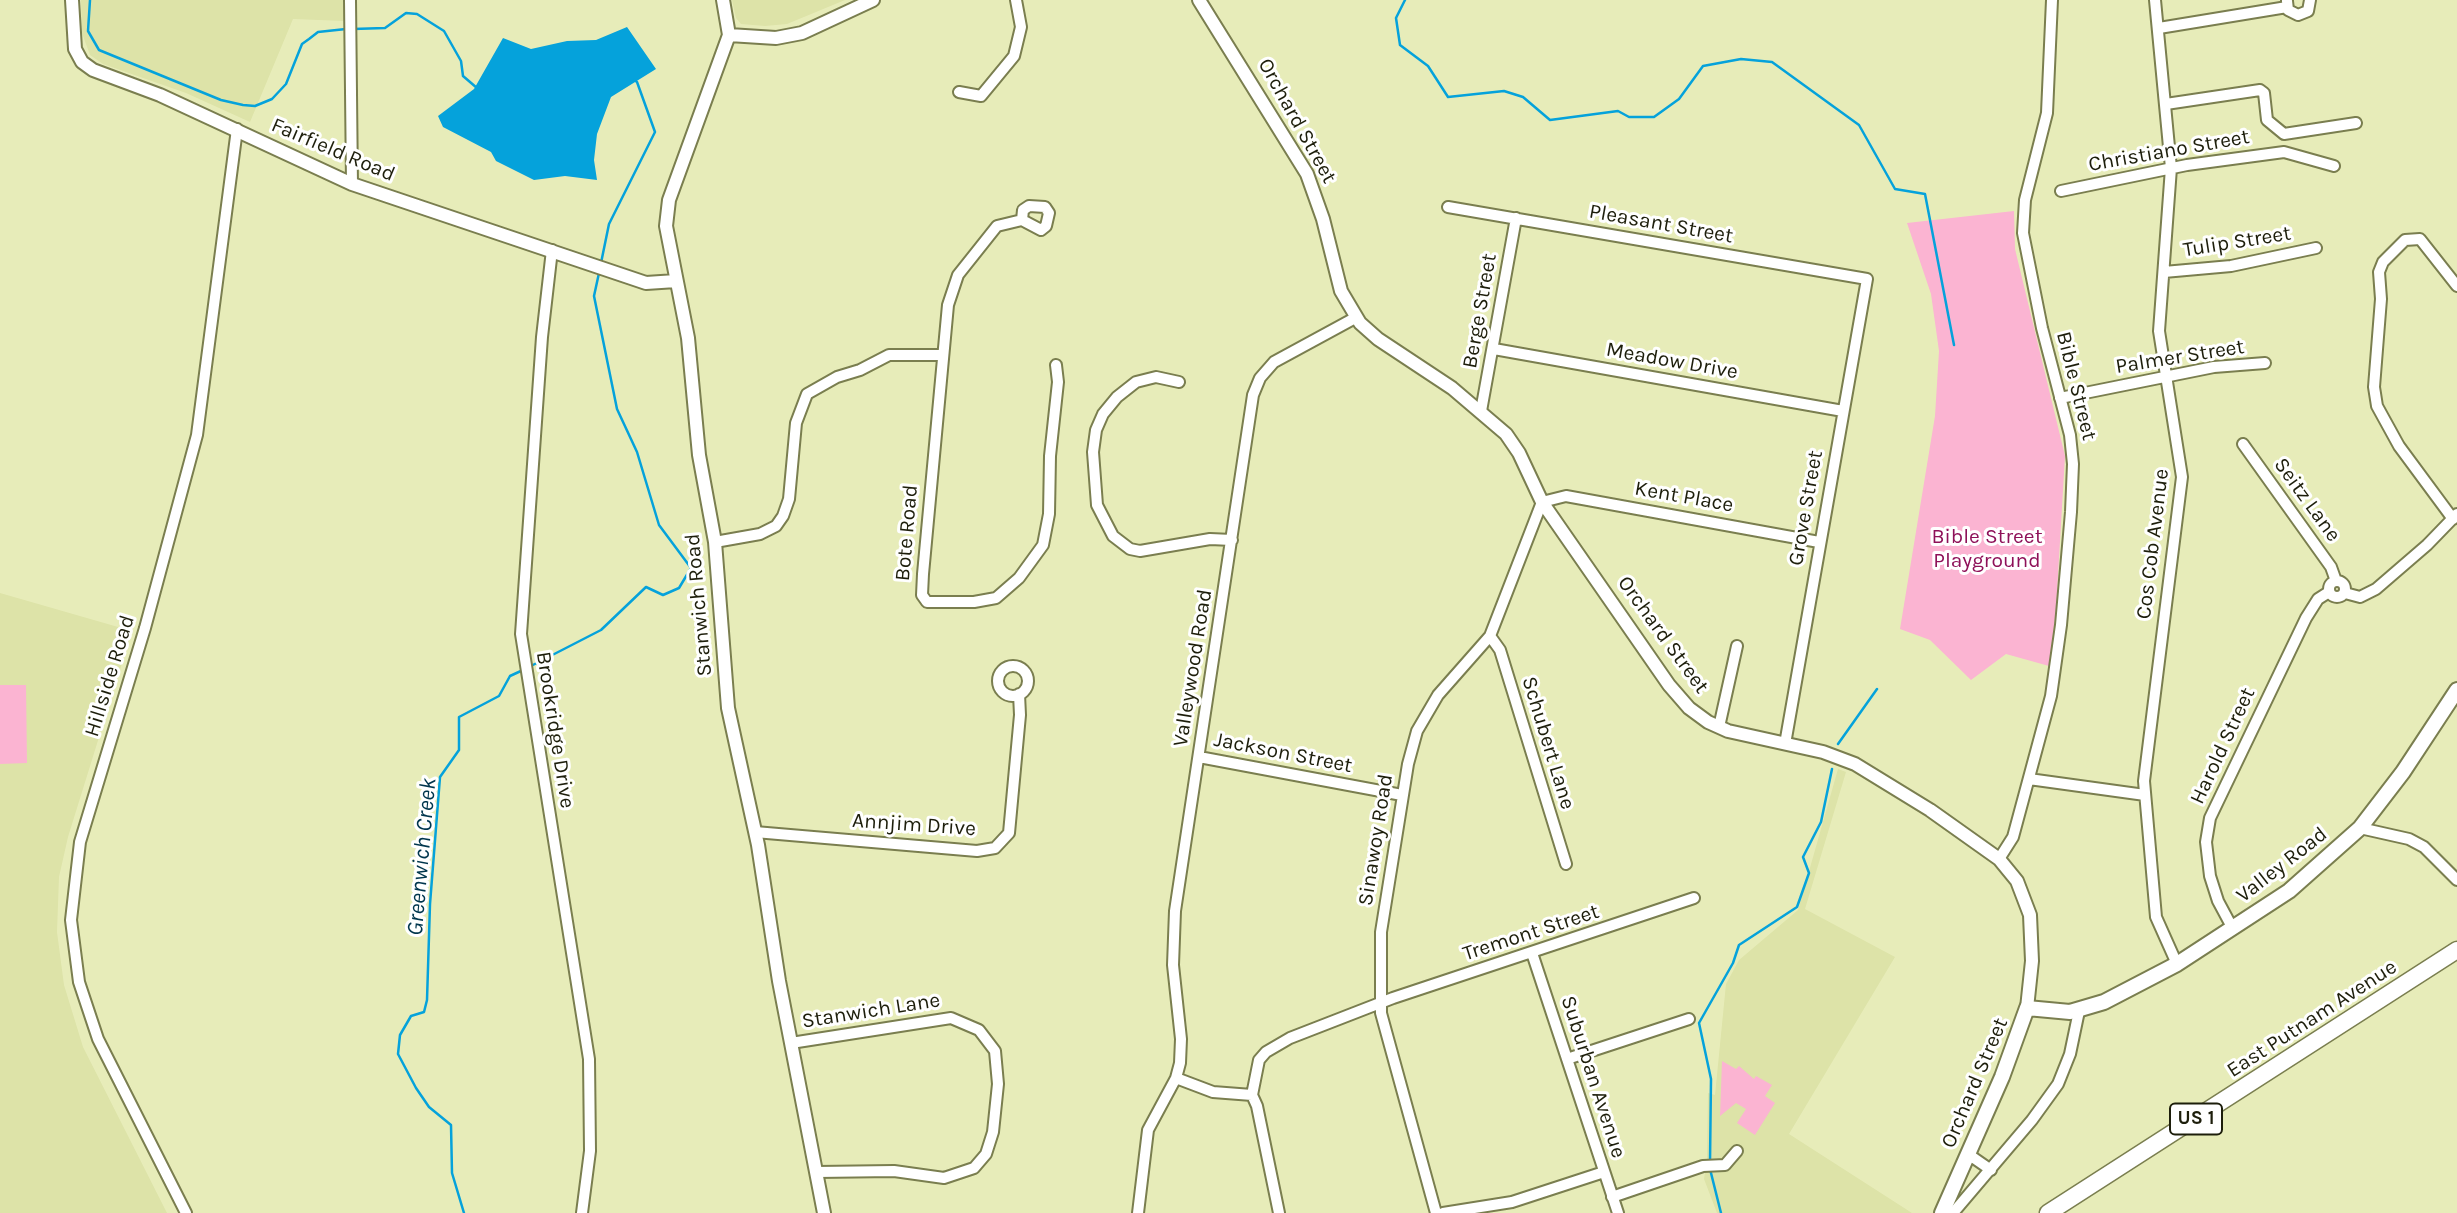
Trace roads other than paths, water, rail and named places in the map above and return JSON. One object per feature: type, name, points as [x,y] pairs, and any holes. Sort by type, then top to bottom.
[{"type":"main road","name":"Valley Road","points":[[2027,1008],[2079,1011],[2104,1002],[2176,964],[2289,891],[2360,828],[2403,772],[2457,690]]},
{"type":"main road","name":"East Putnam Avenue","points":[[2055,1211],[2457,950]]},
{"type":"main road","name":"Orchard Street","points":[[1942,1213],[2027,1008]]},
{"type":"street","name":"Fairfield Road","points":[[72,0],[72,30],[82,62],[93,71],[160,95],[352,184],[651,284],[677,281]]},
{"type":"street","points":[[349,0],[352,184]]},
{"type":"street","name":"Stanwich Road","points":[[723,0],[729,35],[667,206],[666,226],[688,338],[699,455],[715,542],[726,693],[755,832],[791,1043],[824,1213]]},
{"type":"street","points":[[729,35],[776,38],[802,33],[873,0]]},
{"type":"street","points":[[959,92],[981,96],[1014,56],[1021,27],[1016,0]]},
{"type":"street","name":"Orchard Street","points":[[1199,0],[1307,174],[1323,219],[1341,290],[1355,318],[1378,339],[1452,388],[1481,411],[1513,444],[1542,502],[1676,694],[1696,715],[1719,727],[1834,755],[1862,768],[1999,859],[2020,887],[2030,915],[2032,961],[2027,1008]]},
{"type":"street","name":"Bible Street","points":[[1999,859],[2013,837],[2056,666],[2068,552],[2073,464],[2023,233],[2025,200],[2047,113],[2052,0]]},
{"type":"street","name":"Cos Cob Avenue","points":[[2155,0],[2171,168],[2160,331],[2182,460],[2181,494],[2150,726],[2145,795],[2156,917],[2176,964]]},
{"type":"street","points":[[2159,28],[2287,3],[2294,15],[2301,15],[2309,8],[2310,0]]},
{"type":"street","points":[[2166,104],[2260,90],[2264,93],[2267,120],[2284,134],[2356,123]]},
{"type":"street","name":"Hillside Road","points":[[186,1213],[98,1039],[79,982],[71,920],[80,842],[145,628],[197,435],[237,129]]},
{"type":"street","name":"Christiano Street","points":[[2061,191],[2171,168],[2284,152],[2334,166]]},
{"type":"street","name":"Pleasant Street","points":[[1448,208],[1867,279]]},
{"type":"street","name":"Berge Street","points":[[1481,411],[1516,218]]},
{"type":"street","name":"Bote Road","points":[[1022,220],[997,226],[958,275],[948,305],[923,574],[922,595],[927,602],[974,602],[996,598],[1034,560],[1048,524],[1050,456],[1058,382],[1056,365]]},
{"type":"street","points":[[2345,593],[2344,583],[2336,581],[2330,585],[2329,592],[2337,597],[2345,593],[2360,597],[2371,593],[2427,545],[2455,516],[2408,460],[2382,417],[2375,399],[2380,267],[2405,240],[2420,239],[2457,286]]},
{"type":"street","name":"Tulip Street","points":[[2164,272],[2231,266],[2316,248]]},
{"type":"street","name":"Brookridge Drive","points":[[552,250],[542,337],[522,615],[524,660],[589,1059],[590,1151],[582,1213]]},
{"type":"street","name":"Grove Street","points":[[1785,744],[1867,279]]},
{"type":"street","name":"Valleywood Road","points":[[1138,1213],[1148,1130],[1177,1078],[1181,1038],[1173,939],[1256,385],[1274,362],[1355,318]]},
{"type":"street","name":"Meadow Drive","points":[[1494,349],[1843,411]]},
{"type":"street","points":[[715,542],[760,534],[776,526],[783,516],[789,499],[796,422],[807,394],[818,386],[889,355],[942,355]]},
{"type":"street","name":"Palmer Street","points":[[2060,398],[2214,368],[2265,363]]},
{"type":"street","points":[[1179,382],[1156,377],[1136,382],[1117,397],[1103,414],[1096,430],[1093,452],[1097,505],[1113,536],[1129,549],[1140,551],[1210,540],[1232,540]]},
{"type":"street","name":"Seitz Lane","points":[[2243,444],[2331,568],[2336,581]]},
{"type":"street","name":"Kent Place","points":[[1542,502],[1566,496],[1819,542]]},
{"type":"street","name":"Sinawoy Road","points":[[1436,1213],[1388,1042],[1380,1004],[1379,948],[1412,746],[1426,713],[1490,636],[1542,502]]},
{"type":"street","name":"Harold Street","points":[[2233,929],[2218,901],[2210,876],[2206,842],[2210,818],[2306,618],[2318,598],[2329,592]]},
{"type":"street","name":"Schubert Lane","points":[[1490,636],[1500,650],[1566,864]]},
{"type":"street","points":[[1719,727],[1737,646]]},
{"type":"street","name":"Annjim Drive","points":[[755,832],[977,851],[995,848],[1009,833],[1020,715],[1019,694]]},
{"type":"street","name":"Jackson Street","points":[[1199,757],[1402,795]]},
{"type":"street","points":[[2029,779],[2145,795]]},
{"type":"street","points":[[2360,828],[2409,839],[2424,847],[2457,880]]},
{"type":"street","name":"Tremont Street","points":[[1252,1095],[1259,1060],[1266,1052],[1290,1038],[1380,1004],[1694,898]]},
{"type":"street","name":"Suburban Avenue","points":[[1532,953],[1618,1213]]},
{"type":"street","points":[[1953,1213],[1991,1170],[2058,1084],[2070,1054],[2079,1011]]},
{"type":"street","name":"Stanwich Lane","points":[[791,1043],[950,1018],[979,1030],[995,1051],[998,1084],[993,1132],[986,1154],[974,1168],[944,1178],[894,1171],[817,1172]]},
{"type":"street","points":[[1567,1059],[1689,1019]]},
{"type":"street","points":[[1177,1078],[1213,1093],[1237,1097],[1252,1095],[1257,1106],[1279,1213]]},
{"type":"street","points":[[1612,1197],[1708,1166],[1725,1165],[1737,1151]]},
{"type":"street","points":[[1968,1154],[1991,1170]]},
{"type":"street","points":[[1443,1213],[1512,1202],[1604,1172]]},
{"type":"water","points":[[627,27],[656,69],[611,97],[597,134],[594,160],[597,180],[565,176],[534,180],[496,161],[491,152],[443,127],[438,116],[474,89],[503,38],[531,49],[567,41],[596,40]]},
{"type":"waterway","name":"Greenwich Creek","points":[[90,0],[88,31],[99,50],[221,100],[243,105],[255,106],[272,99],[286,84],[302,44],[318,32],[346,29]]},
{"type":"waterway","points":[[1405,0],[1396,18],[1400,45],[1428,66],[1448,97],[1504,91],[1523,97],[1550,120],[1618,111],[1629,117],[1654,117],[1679,99],[1703,66],[1741,59],[1772,62],[1859,125],[1895,189],[1925,194],[1954,345]]},
{"type":"waterway","name":"Greenwich Creek","points":[[353,29],[385,28],[406,13],[417,14],[444,31],[461,61],[463,76],[477,88]]},
{"type":"waterway","name":"Greenwich Creek","points":[[601,263],[609,224],[655,132],[634,80]]},
{"type":"waterway","name":"Greenwich Creek","points":[[529,667],[601,630],[646,587],[663,595],[679,588],[691,568],[659,525],[637,452],[617,409],[594,296],[599,273]]},
{"type":"waterway","name":"Greenwich Creek","points":[[464,1213],[452,1173],[451,1125],[429,1107],[416,1088],[398,1054],[400,1035],[411,1016],[424,1012],[427,1000],[430,904],[440,777],[459,750],[459,717],[499,696],[510,676],[523,670]]},
{"type":"waterway","points":[[1838,744],[1877,689]]},
{"type":"waterway","points":[[1710,1162],[1711,1079],[1699,1023],[1733,963],[1739,945],[1797,907],[1809,873],[1803,857],[1821,822],[1832,769]]},
{"type":"waterway","points":[[1710,1169],[1721,1213]]},
{"type":"park label","name":"Bible Street Playground","points":[[1987,549]]}]
